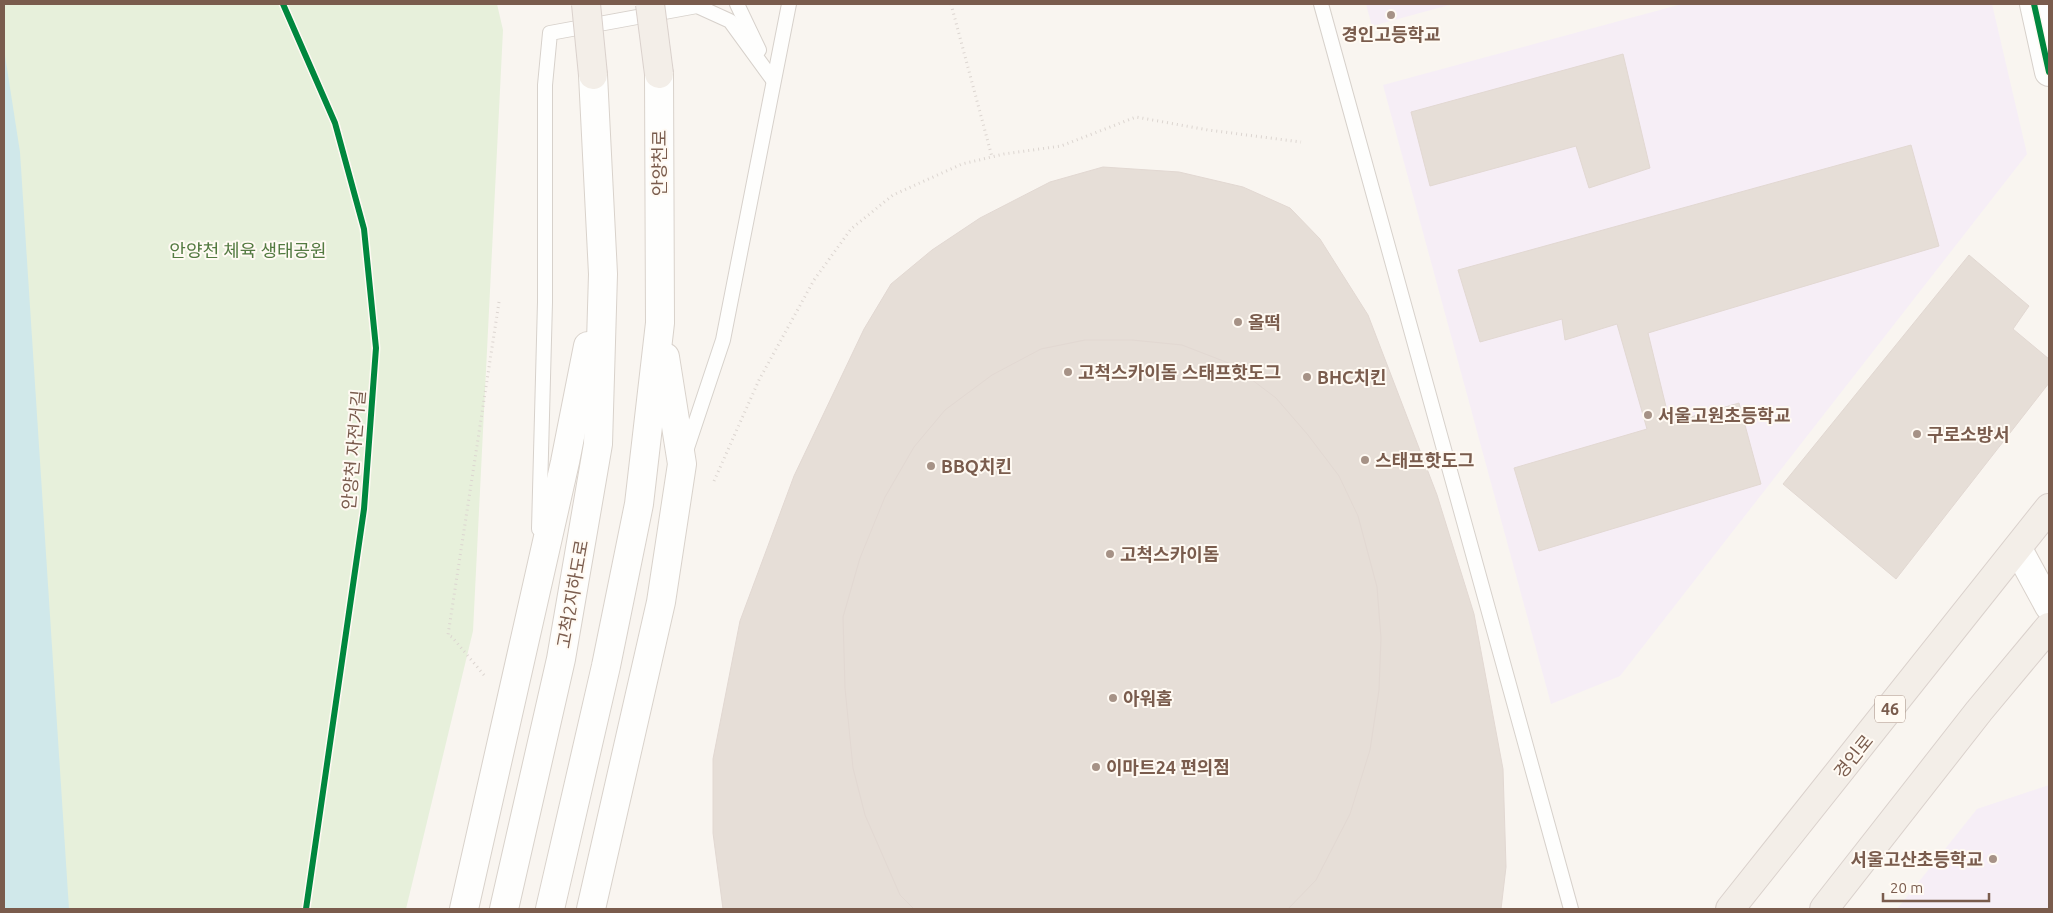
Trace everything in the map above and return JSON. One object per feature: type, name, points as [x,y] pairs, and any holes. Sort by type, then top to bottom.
[{"type":"main road","points":[[464,909],[566,452],[603,274],[593,76],[586,4]]},
{"type":"main road","name":"안양천로","points":[[650,4],[659,74],[660,323]]},
{"type":"main road","points":[[2034,4],[2049,72]]},
{"type":"main road","name":"고척2지하도로","points":[[504,909],[561,659],[598,444],[603,274]]},
{"type":"main road","points":[[591,909],[661,602],[682,464],[660,323]]},
{"type":"main road","points":[[550,909],[606,666],[639,504],[660,323]]},
{"type":"main road","name":"경인로","points":[[1730,909],[2049,508]]},
{"type":"main road","points":[[2018,549],[2049,606]]},
{"type":"main road","points":[[1824,909],[1979,711],[2049,626]]},
{"type":"lane","points":[[737,4],[773,80]]},
{"type":"lane","points":[[682,464],[723,340],[789,4]]},
{"type":"lane","points":[[1321,4],[1571,909]]},
{"type":"lane","points":[[538,579],[545,302],[545,85],[550,33],[697,6],[730,22],[773,80]]},
{"type":"path","points":[[951,4],[992,157]]},
{"type":"path","points":[[712,487],[760,380],[814,280],[851,229],[893,195],[962,164],[992,157],[1061,146],[1136,117],[1208,130],[1301,142]]},
{"type":"path","points":[[490,682],[452,637],[448,635],[499,302]]},
{"type":"shaded area","name":"경인고등학교","points":[[1366,4],[1453,4],[1372,26]]},
{"type":"shaded area","name":"서울고원초등학교","points":[[1682,4],[1992,4],[2027,154],[1620,676],[1551,704],[1383,85]]},
{"type":"shaded area","name":"서울고산초등학교","points":[[2049,785],[2049,909],[1897,909],[1977,809]]},
{"type":"green space","name":"안양천 체육 생태공원","points":[[4,4],[497,4],[503,30],[473,631],[406,909],[4,909]]},
{"type":"water","points":[[4,49],[20,152],[69,909],[4,909]]},
{"type":"building","points":[[1623,54],[1650,168],[1589,188],[1576,146],[1430,186],[1411,112]]},
{"type":"building","points":[[1911,145],[1939,246],[1648,333],[1670,423],[1739,403],[1761,484],[1539,551],[1514,468],[1647,429],[1617,324],[1565,340],[1562,319],[1480,342],[1458,270]]},
{"type":"building","name":"고척스카이돔","points":[[1103,167],[1179,172],[1243,187],[1290,208],[1320,239],[1368,315],[1437,495],[1474,614],[1503,769],[1506,867],[1501,909],[723,909],[713,833],[713,759],[740,621],[794,476],[864,329],[891,284],[932,250],[980,218],[1050,182]]},
{"type":"building","name":"구로소방서","points":[[1969,255],[2029,306],[2013,329],[2049,359],[2049,383],[1896,579],[1783,484]]},
{"type":"building","points":[[1085,340],[1132,340],[1182,345],[1231,364],[1276,398],[1308,435],[1339,476],[1358,516],[1377,587],[1381,638],[1379,690],[1370,750],[1350,814],[1316,880],[1288,909],[914,909],[900,895],[865,815],[853,768],[845,688],[843,617],[860,558],[885,497],[914,447],[945,410],[992,375],[1041,349]]},
{"type":"cycle path","name":"안양천 자전거길","points":[[283,4],[335,123],[364,229],[376,348],[364,509],[306,909]]},
{"type":"cycle path","points":[[2034,4],[2049,72]]},
{"type":"place","name":"경인고등학교","points":[[1391,15]]},
{"type":"place","name":"올떡","points":[[1238,322]]},
{"type":"place","name":"고척스카이돔 스태프핫도그","points":[[1068,372]]},
{"type":"place","name":"BHC치킨","points":[[1307,377]]},
{"type":"place","name":"서울고원초등학교","points":[[1648,415]]},
{"type":"place","name":"구로소방서","points":[[1917,434]]},
{"type":"place","name":"스태프핫도그","points":[[1365,460]]},
{"type":"place","name":"BBQ치킨","points":[[931,466]]},
{"type":"place","name":"고척스카이돔","points":[[1110,554]]},
{"type":"place","name":"아워홈","points":[[1113,698]]},
{"type":"place","name":"이마트24 편의점","points":[[1096,767]]},
{"type":"place","name":"서울고산초등학교","points":[[1993,859]]}]
